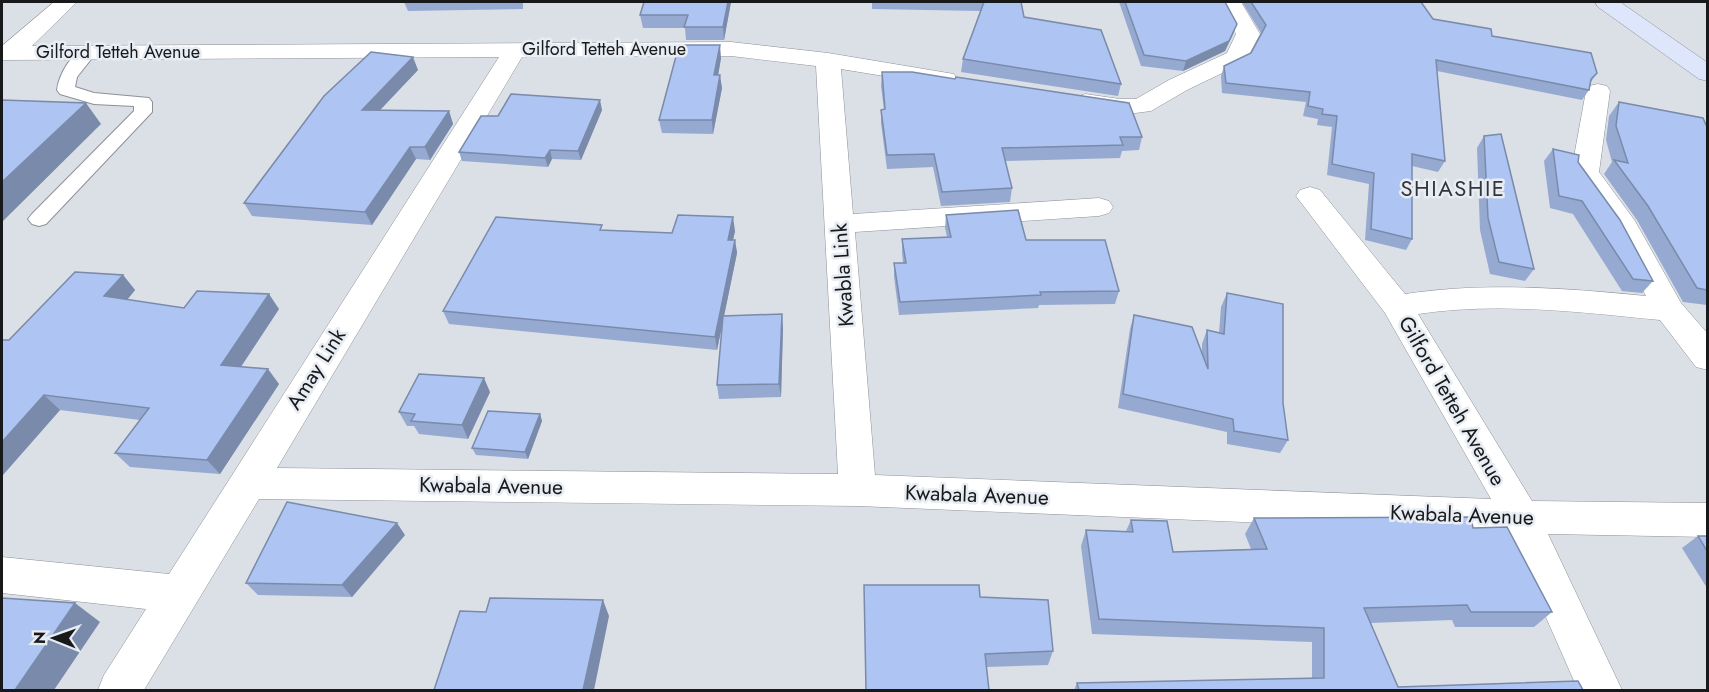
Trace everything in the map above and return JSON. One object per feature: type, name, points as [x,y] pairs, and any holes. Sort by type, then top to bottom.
[{"type":"main road","points":[[1606,2],[1707,74]]},
{"type":"street","points":[[6,53],[66,2]]},
{"type":"street","points":[[1057,97],[1120,107],[1142,106],[1178,85],[1236,57],[1248,34],[1230,2]]},
{"type":"street","name":"Gilford Tetteh Avenue","points":[[6,53],[731,49],[828,60],[966,82]]},
{"type":"street","name":"Amay Link","points":[[120,690],[515,50]]},
{"type":"street","name":"Kwabla Link","points":[[828,60],[858,490]]},
{"type":"street","points":[[1598,92],[1585,173],[1625,228],[1668,310],[1707,358]]},
{"type":"street","name":"Gilford Tetteh Avenue","points":[[1310,196],[1397,306],[1521,518],[1600,690]]},
{"type":"street","points":[[839,224],[1099,207]]},
{"type":"street","points":[[1397,306],[1448,298],[1518,295],[1668,310]]},
{"type":"street","name":"Kwabala Avenue","points":[[246,483],[858,490],[1521,518],[1707,520]]},
{"type":"street","points":[[2,575],[178,594]]},
{"type":"lane","points":[[39,219],[143,112],[143,102],[85,98],[66,90],[68,76],[87,52]]},
{"type":"building","points":[[644,2],[728,2],[723,27],[684,27],[688,15],[640,15]]},
{"type":"building","points":[[984,2],[1021,2],[1024,17],[1101,30],[1121,84],[963,59]]},
{"type":"building","points":[[1125,2],[1225,2],[1237,24],[1229,41],[1186,61],[1144,55]]},
{"type":"building","points":[[1251,2],[1421,2],[1433,19],[1491,29],[1492,36],[1591,53],[1597,73],[1591,79],[1589,90],[1436,60],[1445,161],[1412,154],[1412,239],[1371,229],[1374,173],[1332,164],[1337,116],[1322,114],[1323,109],[1308,106],[1310,92],[1226,83],[1224,66],[1251,53],[1266,25]]},
{"type":"building","points":[[679,45],[720,45],[714,75],[720,75],[712,120],[659,120]]},
{"type":"building","points":[[371,52],[413,57],[362,110],[449,111],[425,147],[410,147],[365,212],[244,203],[324,96]]},
{"type":"building","points":[[882,72],[912,72],[955,79],[956,77],[1129,103],[1142,137],[1120,137],[1123,145],[1002,148],[1012,188],[942,192],[934,154],[887,155],[881,110],[885,109]]},
{"type":"building","points":[[511,94],[600,100],[578,151],[550,150],[545,158],[459,152],[481,116],[498,116]]},
{"type":"building","points":[[2,100],[86,103],[2,182]]},
{"type":"building","points":[[1619,102],[1703,118],[1707,125],[1707,290],[1697,288],[1648,206],[1614,160],[1628,163],[1616,126]]},
{"type":"building","points":[[1501,134],[1534,269],[1499,262],[1488,218],[1484,136]]},
{"type":"building","points":[[1553,149],[1579,155],[1578,162],[1620,220],[1653,281],[1633,279],[1582,201],[1559,196]]},
{"type":"building","points":[[1018,210],[1026,240],[1105,240],[1119,291],[1040,292],[1041,295],[900,302],[894,263],[906,263],[902,239],[951,237],[946,215]]},
{"type":"building","points":[[678,215],[733,217],[728,240],[735,240],[715,337],[443,311],[496,217],[602,225],[600,230],[672,233]]},
{"type":"building","points":[[75,272],[123,275],[104,296],[184,308],[197,291],[269,294],[221,365],[268,369],[207,460],[115,453],[149,408],[44,395],[2,442],[2,340],[9,340]]},
{"type":"building","points":[[1227,293],[1283,304],[1283,403],[1288,440],[1234,431],[1233,419],[1123,394],[1134,315],[1192,327],[1208,369],[1207,330],[1224,334]]},
{"type":"building","points":[[782,314],[779,384],[717,385],[723,316]]},
{"type":"building","points":[[419,374],[484,378],[462,425],[411,421],[415,414],[399,412]]},
{"type":"building","points":[[488,411],[540,414],[525,452],[472,448]]},
{"type":"building","points":[[287,502],[397,523],[342,585],[246,583]]},
{"type":"building","points":[[1471,517],[1473,528],[1507,527],[1552,612],[1471,612],[1467,605],[1364,608],[1398,687],[1578,681],[1583,690],[1079,690],[1077,683],[1324,678],[1324,628],[1099,619],[1086,530],[1133,532],[1131,520],[1167,521],[1173,552],[1267,549],[1254,518]]},
{"type":"building","points":[[1698,536],[1707,536],[1707,551]]},
{"type":"building","points":[[864,585],[979,585],[980,597],[1048,600],[1053,651],[985,654],[989,690],[866,690]]},
{"type":"building","points":[[2,598],[75,603],[15,690],[2,690]]},
{"type":"building","points":[[490,598],[603,600],[583,690],[434,690],[460,611],[486,612]]},
{"type":"district","name":"SHIASHIE","points":[[1453,188]]}]
